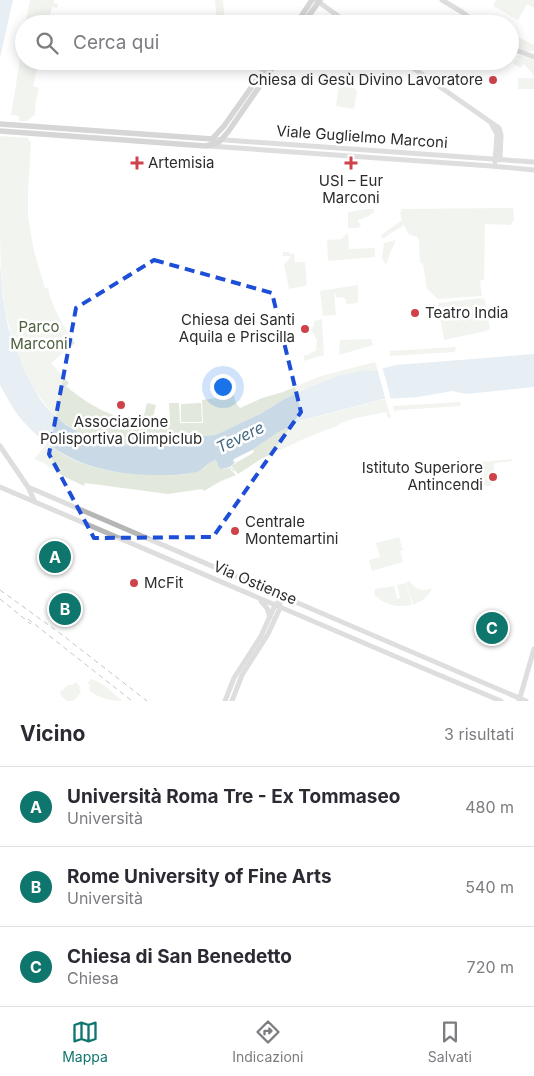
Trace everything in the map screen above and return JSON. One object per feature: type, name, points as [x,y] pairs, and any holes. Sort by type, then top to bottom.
[{"type":"main road","points":[[304,15],[316,0]]},
{"type":"main road","points":[[308,15],[316,0]]},
{"type":"main road","points":[[316,0],[337,15]]},
{"type":"main road","points":[[442,0],[467,15]]},
{"type":"main road","points":[[519,51],[534,57]]},
{"type":"main road","points":[[0,131],[29,130],[212,139],[226,124],[264,70]]},
{"type":"main road","points":[[0,124],[29,130],[206,146],[216,144],[222,139],[271,70]]},
{"type":"main road","points":[[416,70],[492,124],[497,134],[497,166]]},
{"type":"main road","name":"Viale Guglielmo Marconi","points":[[212,139],[534,162]]},
{"type":"main road","name":"Viale Guglielmo Marconi","points":[[206,146],[534,170]]},
{"type":"main road","points":[[0,446],[28,487],[35,502]]},
{"type":"main road","name":"Via Ostiense","points":[[0,487],[502,701]]},
{"type":"main road","name":"Via Ostiense","points":[[28,487],[281,598],[526,701]]},
{"type":"main road","points":[[257,597],[267,608],[270,618]]},
{"type":"main road","points":[[225,701],[281,598]]},
{"type":"main road","points":[[232,701],[236,681],[266,637],[277,606]]},
{"type":"main road","points":[[520,700],[534,649]]},
{"type":"highlighted area","points":[[154,260],[272,293],[301,412],[213,537],[94,538],[49,454],[76,308]]},
{"type":"green space","points":[[30,0],[54,0],[54,3],[58,4],[57,8],[52,7],[50,15],[27,15]]},
{"type":"green space","points":[[215,0],[223,0],[224,15],[216,15]]},
{"type":"green space","points":[[496,0],[534,0],[534,8],[527,4],[519,18],[519,15],[509,15],[493,6]]},
{"type":"green space","points":[[519,38],[534,45],[534,51],[525,52],[519,49]]},
{"type":"green space","points":[[519,56],[534,60],[534,76],[524,64],[519,67]]},
{"type":"green space","points":[[18,70],[37,70],[33,86],[39,88],[35,115],[26,121],[19,121],[19,116],[11,115]]},
{"type":"green space","points":[[518,78],[534,78],[534,89],[518,89]]},
{"type":"green space","points":[[339,85],[354,88],[357,91],[354,109],[336,106]]},
{"type":"green space","name":"Parco Marconi","points":[[0,136],[29,138],[28,140],[31,142],[28,216],[34,251],[45,288],[48,288],[55,310],[75,343],[51,363],[69,383],[66,386],[89,403],[114,416],[128,420],[141,423],[170,424],[169,403],[179,403],[180,423],[203,423],[202,400],[233,393],[236,403],[240,408],[321,376],[375,362],[378,370],[338,376],[286,398],[260,414],[215,435],[187,437],[167,446],[115,445],[108,447],[74,430],[55,415],[35,390],[21,363],[8,322],[2,281],[0,238]]},
{"type":"green space","points":[[513,208],[514,220],[510,225],[485,224],[484,279],[480,281],[482,296],[438,299],[427,289],[423,264],[420,262],[419,241],[417,237],[408,234],[404,225],[385,238],[382,238],[381,235],[402,220],[400,212],[402,209]]},
{"type":"green space","points":[[374,209],[374,212],[358,220],[361,226],[348,228],[348,212]]},
{"type":"green space","points":[[348,233],[349,249],[375,248],[375,257],[328,261],[327,240],[341,239]]},
{"type":"green space","points":[[396,240],[385,264],[382,258],[384,243]]},
{"type":"green space","points":[[283,252],[294,253],[295,262],[305,262],[307,283],[305,286],[289,289],[284,264],[290,256],[283,256]]},
{"type":"green space","points":[[358,285],[358,303],[346,304],[346,299],[343,297],[337,298],[334,292],[336,315],[323,316],[320,291]]},
{"type":"green space","points":[[482,298],[485,300],[490,329],[444,340],[438,303]]},
{"type":"green space","points":[[322,319],[324,355],[304,361],[304,355],[308,355],[316,350],[317,340],[311,330],[314,321]]},
{"type":"green space","points":[[371,339],[373,345],[339,355],[340,340]]},
{"type":"green space","points":[[456,347],[455,352],[390,356],[390,351]]},
{"type":"green space","points":[[385,399],[391,418],[388,418],[386,412],[356,418],[308,437],[261,459],[238,474],[232,467],[232,465],[253,453],[254,451],[252,450],[277,433],[304,420]]},
{"type":"green space","points":[[460,402],[461,406],[394,411],[393,406]]},
{"type":"green space","points":[[147,403],[156,405],[152,421],[143,419]]},
{"type":"green space","points":[[201,403],[202,422],[181,422],[181,404]]},
{"type":"green space","points":[[47,443],[72,459],[113,471],[184,475],[201,470],[215,460],[221,469],[229,468],[236,475],[204,491],[202,489],[168,494],[85,483],[84,486],[34,459]]},
{"type":"green space","points":[[512,459],[512,461],[495,463],[491,486],[482,484],[480,462]]},
{"type":"green space","points":[[399,537],[403,550],[400,551],[403,562],[372,571],[369,560],[380,557],[376,543]]},
{"type":"green space","points":[[410,581],[419,589],[432,588],[424,599],[413,605],[406,582]]},
{"type":"green space","points":[[406,583],[412,605],[391,605],[382,601],[374,594],[375,589],[394,586],[397,599],[400,598],[397,585]]},
{"type":"green space","points":[[91,679],[104,685],[123,701],[105,698],[92,693],[89,690],[90,685],[88,683]]},
{"type":"green space","points":[[76,682],[81,690],[79,695],[73,701],[67,701],[61,696],[60,691],[67,685],[72,685]]},
{"type":"water","points":[[0,0],[13,0],[0,58]]},
{"type":"water","name":"Tevere","points":[[0,263],[8,327],[26,374],[40,399],[66,425],[107,447],[115,445],[167,446],[187,437],[215,435],[260,414],[286,398],[338,376],[396,365],[534,354],[534,387],[466,394],[452,391],[418,397],[383,399],[303,420],[234,459],[233,461],[235,462],[230,467],[221,469],[215,460],[197,472],[180,475],[114,472],[80,462],[50,445],[22,420],[0,385]]},
{"type":"pier","points":[[382,367],[391,400],[386,401],[377,368]]},
{"type":"waterway","points":[[229,466],[234,471]]},
{"type":"railway","points":[[0,590],[61,634],[147,701]]},
{"type":"railway","points":[[0,599],[31,624]]},
{"type":"railway","points":[[28,619],[132,701]]},
{"type":"place","name":"Chiesa di Gesù Divino Lavoratore","points":[[493,80]]},
{"type":"place","name":"Artemisia","points":[[137,163]]},
{"type":"place","name":"USI – Eur Marconi","points":[[351,163]]},
{"type":"place","name":"Teatro India","points":[[415,313]]},
{"type":"place","name":"Chiesa dei Santi Aquila e Priscilla","points":[[305,329]]},
{"type":"place","name":"Associazione Polisportiva Olimpiclub","points":[[121,405]]},
{"type":"place","name":"Istituto Superiore Antincendi","points":[[493,477]]},
{"type":"place","name":"Centrale Montemartini","points":[[235,531]]},
{"type":"place","name":"Università Roma Tre - Ex Tommaseo","points":[[55,557]]},
{"type":"place","name":"McFit","points":[[134,583]]},
{"type":"place","name":"Rome University of Fine Arts","points":[[65,609]]},
{"type":"place","name":"Chiesa di San Benedetto","points":[[492,628]]}]
